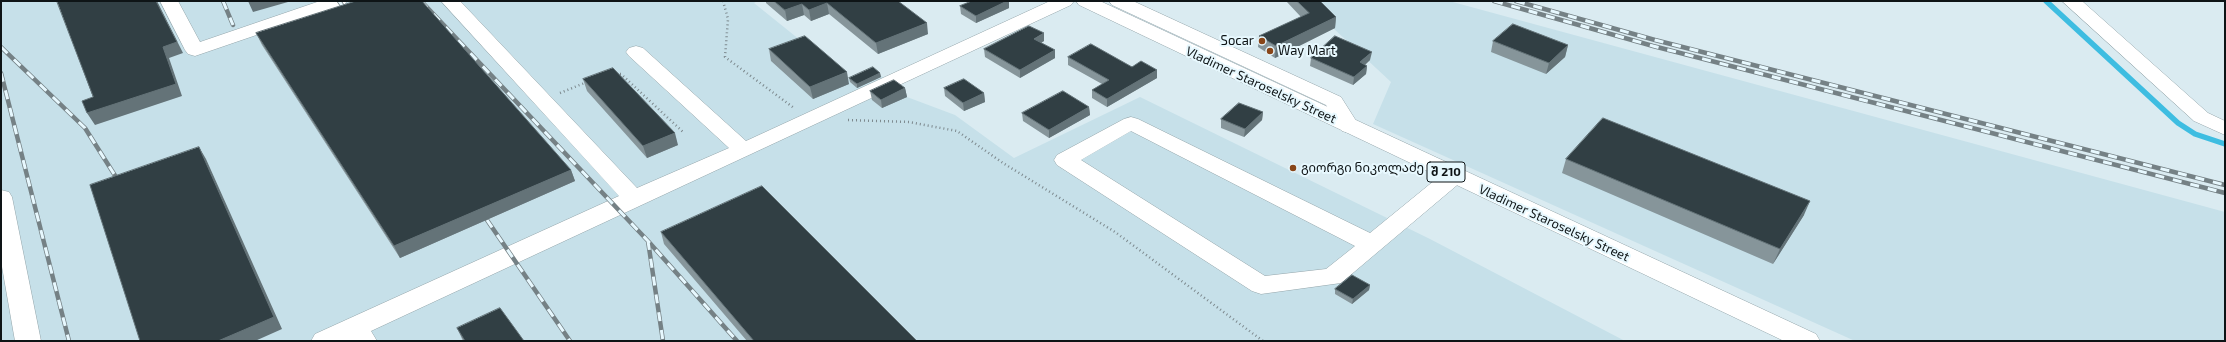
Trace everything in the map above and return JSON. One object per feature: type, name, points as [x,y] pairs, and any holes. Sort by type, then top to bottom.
[{"type":"main road","points":[[169,1],[195,50],[338,1]]},
{"type":"main road","points":[[450,1],[634,198]]},
{"type":"main road","points":[[324,341],[360,334],[634,198],[810,120],[1065,1]]},
{"type":"main road","name":"Vladimer Staroselsky Street","points":[[1085,1],[1231,62],[1349,127],[1807,341]]},
{"type":"main road","points":[[1118,1],[1231,62],[1267,70],[1334,101],[1349,127]]},
{"type":"main road","points":[[2071,1],[2202,117],[2225,129]]},
{"type":"main road","points":[[636,52],[744,150]]},
{"type":"main road","points":[[1371,244],[1131,123],[1065,160],[1261,285],[1332,277],[1454,176]]},
{"type":"main road","points":[[1,197],[28,341]]},
{"type":"path","points":[[722,1],[728,19],[725,57],[810,120],[909,122],[957,131],[1003,164],[1115,232],[1263,341]]},
{"type":"path","points":[[613,74],[621,74],[683,132]]},
{"type":"path","points":[[543,100],[592,80]]},
{"type":"shaded area","points":[[1,1],[758,1],[754,3],[851,81],[875,71],[907,97],[955,115],[1014,158],[1140,97],[1430,239],[1625,341],[1,341]]},
{"type":"shaded area","points":[[1304,1],[1449,1],[2225,212],[2225,341],[1855,341],[1373,124],[1391,82]]},
{"type":"building","points":[[57,1],[156,1],[177,42],[163,47],[176,84],[87,113],[82,101],[93,97]]},
{"type":"building","points":[[356,1],[422,1],[571,170],[394,246],[256,33]]},
{"type":"building","points":[[774,1],[898,1],[927,23],[876,43],[827,3],[809,10],[802,4],[785,10]]},
{"type":"building","points":[[972,1],[1007,1],[976,16],[960,6]]},
{"type":"building","points":[[1297,1],[1320,1],[1336,17],[1276,46],[1259,36],[1309,13]]},
{"type":"building","points":[[1513,24],[1568,45],[1549,63],[1493,41]]},
{"type":"building","points":[[1029,26],[1044,33],[1034,39],[1055,50],[1020,70],[984,49]]},
{"type":"building","points":[[805,36],[847,72],[810,87],[769,49]]},
{"type":"building","points":[[1335,36],[1372,52],[1360,62],[1367,66],[1354,77],[1311,58]]},
{"type":"building","points":[[1091,44],[1132,67],[1141,61],[1157,70],[1107,99],[1092,90],[1109,80],[1068,57]]},
{"type":"building","points":[[873,67],[880,73],[857,84],[849,78]]},
{"type":"building","points":[[613,68],[675,133],[643,146],[583,79]]},
{"type":"building","points":[[964,79],[984,93],[963,103],[944,88]]},
{"type":"building","points":[[894,80],[905,88],[881,100],[870,91]]},
{"type":"building","points":[[1063,91],[1089,107],[1049,130],[1022,113]]},
{"type":"building","points":[[1239,103],[1263,112],[1245,129],[1221,119]]},
{"type":"building","points":[[1603,118],[1810,201],[1780,249],[1566,159]]},
{"type":"building","points":[[199,147],[274,317],[218,341],[140,341],[90,185]]},
{"type":"building","points":[[762,186],[917,341],[754,341],[661,232]]},
{"type":"building","points":[[1352,275],[1370,285],[1353,299],[1335,289]]},
{"type":"building","points":[[500,308],[524,341],[465,341],[457,328]]},
{"type":"waterway","points":[[2046,1],[2178,123],[2195,134],[2225,144]]},
{"type":"railway","points":[[223,1],[233,25]]},
{"type":"railway","points":[[339,1],[348,14]]},
{"type":"railway","points":[[421,1],[648,241]]},
{"type":"railway","points":[[1494,1],[1653,46],[2225,193]]},
{"type":"railway","points":[[1516,1],[1655,40],[2225,185]]},
{"type":"railway","points":[[1,47],[85,128],[121,185]]},
{"type":"railway","points":[[1,73],[69,341]]},
{"type":"railway","points":[[487,220],[570,341]]},
{"type":"railway","points":[[648,241],[737,341]]},
{"type":"railway","points":[[648,241],[663,341]]},
{"type":"place","name":"Socar","points":[[1262,41]]},
{"type":"place","name":"Way Mart","points":[[1270,51]]},
{"type":"place","name":"გიორგი ნიკოლაძე","points":[[1293,168]]}]
